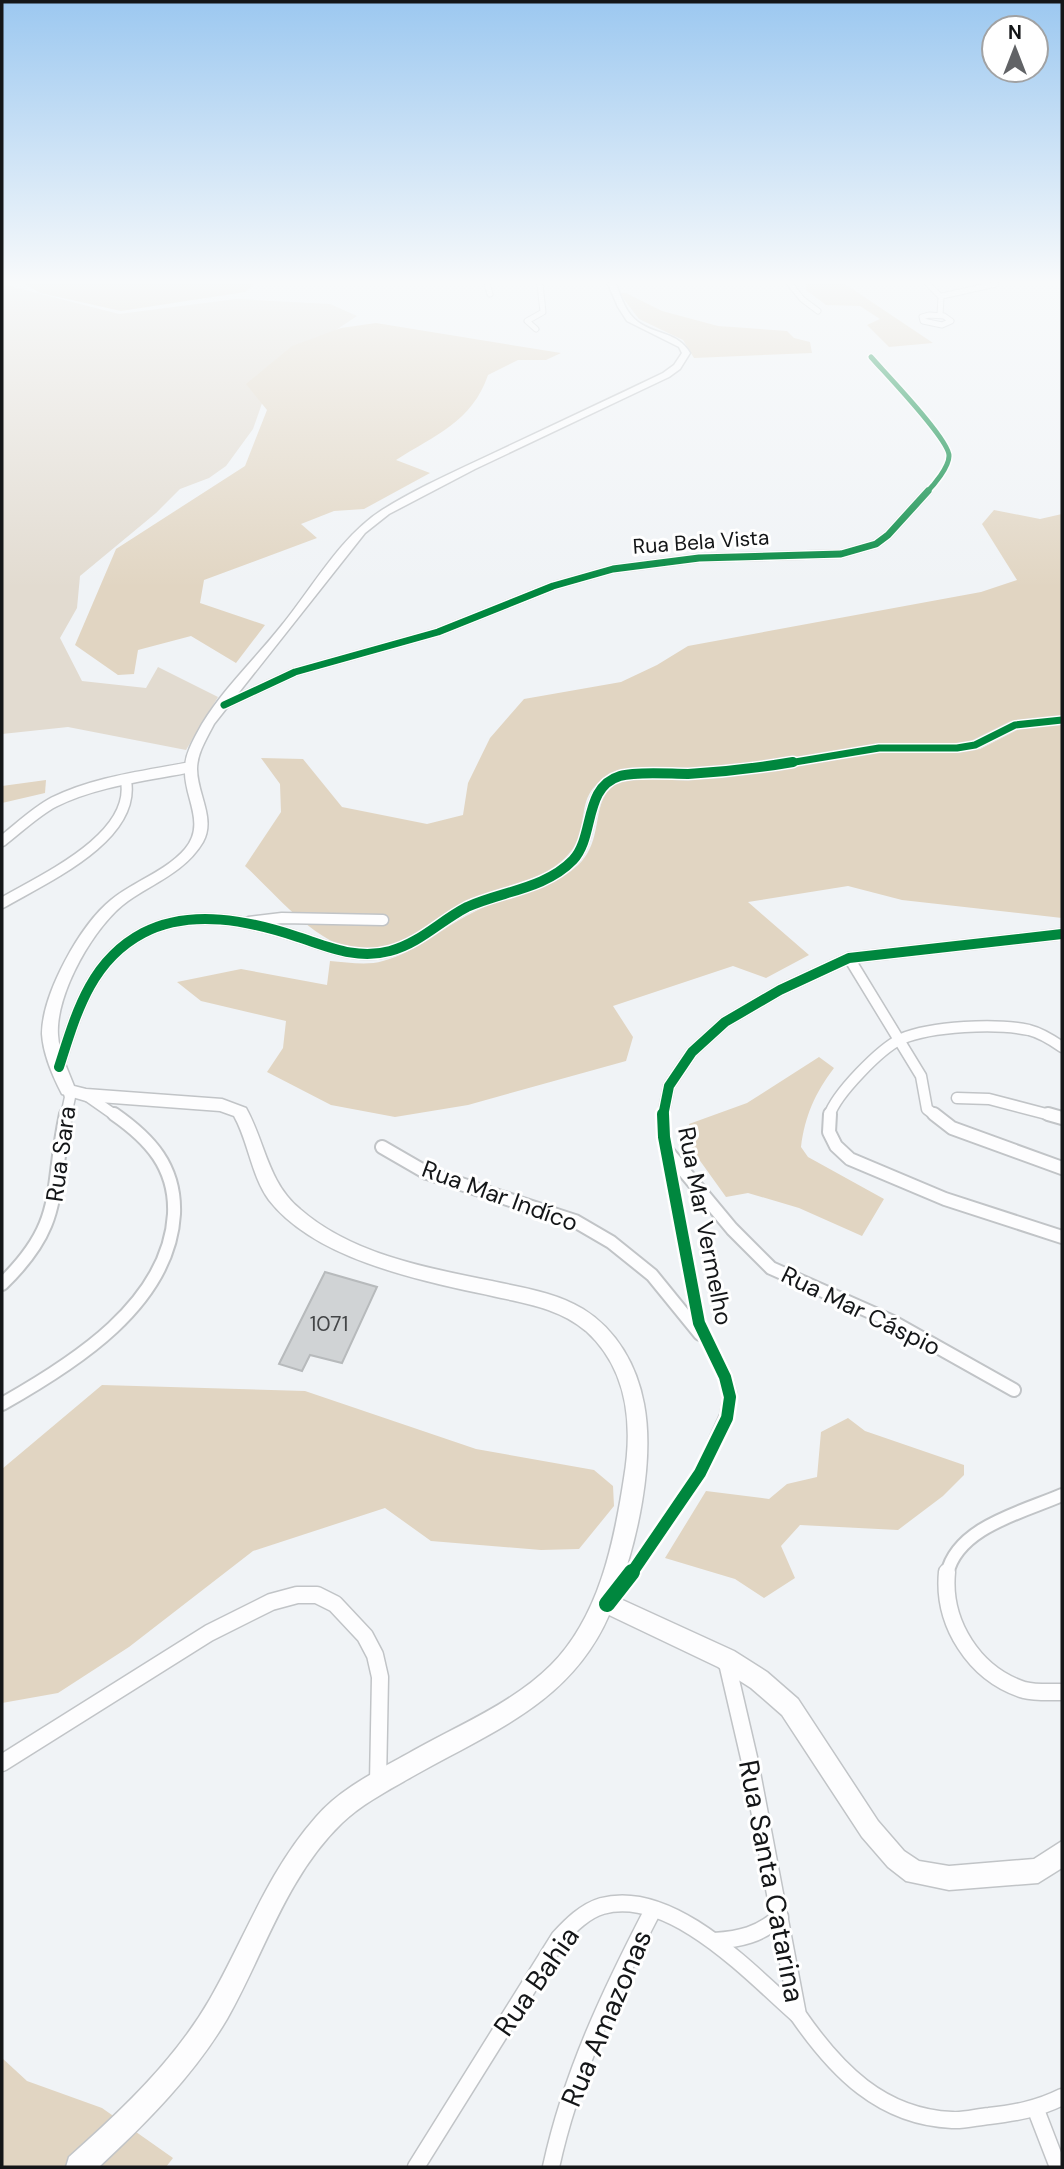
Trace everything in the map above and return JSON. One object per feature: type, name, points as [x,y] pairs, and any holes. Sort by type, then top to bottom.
[{"type":"main road","points":[[79,2167],[128,2123],[174,2071],[217,2012],[251,1942],[302,1853],[330,1818],[378,1784],[524,1700],[558,1673],[581,1647],[606,1603],[628,1514],[636,1470],[638,1434],[627,1370],[607,1340],[578,1313],[546,1300],[383,1261],[345,1246],[301,1219],[278,1198],[261,1172],[245,1120],[240,1112],[233,1108],[77,1093],[59,1068],[50,1034],[55,1005],[81,951],[100,920],[116,904],[164,873],[187,854],[197,841],[202,817],[191,767],[203,736],[340,556],[374,519],[472,467],[640,385]]},
{"type":"main road","points":[[606,1603],[726,1659],[759,1679],[790,1707],[870,1829],[896,1859],[915,1872],[949,1878],[1038,1871],[1062,1853]]},
{"type":"street","name":"Rua Bela Vista","points":[[224,705],[254,693],[295,671],[438,632],[553,586],[613,569],[688,558],[841,554],[876,544],[888,535],[932,486],[950,459],[949,452],[938,434],[895,385]]},
{"type":"street","points":[[59,1068],[86,992],[98,972],[124,943],[148,929],[178,921],[219,920],[280,931],[350,955],[377,956],[414,942],[468,908],[558,872],[573,860],[585,845],[592,802],[599,791],[609,781],[620,776],[733,772],[879,748],[957,748],[975,745],[1015,725],[1062,720]]},
{"type":"street","points":[[2,841],[40,810],[85,790],[191,767]]},
{"type":"street","points":[[2,903],[78,859],[99,842],[124,810],[128,798],[126,781]]},
{"type":"street","points":[[243,923],[283,918],[357,922],[383,920]]},
{"type":"street","name":"Rua Mar Vermelho","points":[[606,1603],[648,1553],[714,1448],[729,1415],[730,1395],[724,1367],[703,1338],[667,1151],[663,1111],[669,1086],[692,1052],[725,1022],[753,1005],[849,958],[1062,934]]},
{"type":"street","points":[[849,958],[921,1076],[927,1109],[952,1128],[1062,1168]]},
{"type":"street","points":[[1062,1047],[1040,1034],[1017,1028],[927,1032],[900,1039],[843,1087],[828,1121],[829,1135],[838,1150],[850,1159],[946,1199],[1062,1237]]},
{"type":"street","points":[[2,1404],[109,1330],[156,1276],[166,1255],[174,1220],[174,1194],[167,1170],[155,1148],[77,1093]]},
{"type":"street","name":"Rua Sara","points":[[2,1284],[19,1269],[36,1247],[49,1223],[60,1175],[70,1097],[77,1093]]},
{"type":"street","points":[[957,1098],[989,1099],[1062,1118]]},
{"type":"street","name":"Rua Mar Indíco","points":[[382,1147],[428,1173],[575,1222],[611,1242],[652,1275],[703,1338]]},
{"type":"street","name":"Rua Mar Cáspio","points":[[667,1151],[732,1229],[771,1268],[893,1322],[1014,1390]]},
{"type":"street","points":[[1062,1495],[982,1532],[957,1549],[945,1573],[945,1590],[964,1644],[993,1673],[1023,1690],[1062,1692]]},
{"type":"street","points":[[2,1763],[209,1633],[271,1602],[297,1595],[317,1595],[335,1604],[365,1636],[375,1655],[380,1677],[378,1784]]},
{"type":"street","name":"Rua Santa Catarina","points":[[726,1659],[798,2015],[818,2047],[845,2077],[889,2108],[949,2120],[1036,2110]]},
{"type":"street","name":"Rua Bahia","points":[[416,2167],[539,1968],[572,1923],[602,1906],[623,1905],[653,1910],[714,1941],[798,2015]]},
{"type":"street","name":"Rua Amazonas","points":[[551,2167],[571,2087],[615,1982],[653,1910]]},
{"type":"street","points":[[714,1941],[750,1938],[765,1931],[780,1917]]},
{"type":"street","points":[[1058,2167],[1036,2110],[1062,2097]]},
{"type":"shaded area","points":[[2,385],[268,385],[253,429],[226,466],[209,478],[180,489],[156,513],[80,576],[77,608],[60,638],[82,681],[146,688],[158,667],[218,697],[186,750],[68,727],[2,734]]},
{"type":"shaded area","points":[[247,385],[484,385],[472,405],[451,426],[396,460],[430,473],[364,509],[334,511],[301,524],[317,538],[204,580],[200,603],[265,625],[236,663],[191,636],[138,650],[134,674],[118,675],[75,645],[116,549],[245,466],[267,410]]},
{"type":"shaded area","points":[[994,510],[1040,519],[1062,514],[1062,716],[1011,721],[971,741],[954,744],[876,744],[759,765],[617,772],[601,780],[592,790],[574,847],[554,867],[530,879],[463,903],[409,937],[378,950],[359,951],[326,938],[283,904],[245,866],[281,812],[280,784],[261,758],[303,759],[342,807],[427,824],[463,815],[468,783],[490,738],[524,699],[621,682],[688,646],[981,592],[1017,580],[982,524]]},
{"type":"shaded area","points":[[1062,724],[1062,918],[902,900],[848,886],[748,902],[809,955],[766,978],[733,966],[613,1006],[633,1037],[626,1061],[468,1105],[395,1117],[331,1105],[267,1072],[283,1048],[286,1021],[201,1001],[177,982],[241,969],[327,985],[330,961],[377,962],[408,952],[472,913],[544,886],[571,871],[582,861],[594,839],[605,795],[623,780],[734,776],[881,752],[959,752],[980,749],[1019,729]]},
{"type":"shaded area","points":[[46,780],[45,793],[2,803],[2,786]]},
{"type":"shaded area","points":[[819,1057],[834,1068],[812,1105],[801,1147],[808,1157],[884,1199],[862,1236],[799,1208],[748,1193],[726,1197],[693,1151],[689,1124],[747,1103]]},
{"type":"shaded area","points":[[102,1385],[305,1391],[476,1449],[594,1470],[613,1486],[614,1506],[579,1549],[541,1550],[431,1541],[385,1508],[253,1551],[129,1647],[58,1693],[2,1703],[2,1469]]},
{"type":"shaded area","points":[[848,1418],[865,1431],[964,1465],[964,1475],[943,1496],[898,1530],[800,1525],[781,1546],[795,1578],[764,1598],[735,1579],[665,1558],[706,1491],[769,1499],[787,1484],[817,1477],[821,1432]]},
{"type":"shaded area","points":[[2,2058],[27,2081],[102,2108],[173,2158],[166,2167],[2,2167]]},
{"type":"building","points":[[325,1272],[377,1287],[342,1363],[310,1355],[302,1371],[279,1364]]},
{"type":"cycle path","points":[[224,705],[295,672],[438,632],[553,586],[613,569],[699,558],[841,554],[876,544],[888,535],[932,487],[949,459],[949,452],[938,434],[896,385]]},
{"type":"cycle path","points":[[59,1067],[85,992],[102,966],[122,946],[145,932],[171,923],[198,919],[226,920],[254,924],[346,953],[360,955],[391,951],[418,940],[468,907],[538,883],[563,869],[582,848],[599,792],[620,776],[733,772],[879,748],[957,748],[975,745],[1015,725],[1062,720]]},
{"type":"cycle path","points":[[607,1604],[681,1504],[716,1444],[727,1418],[730,1397],[728,1386],[699,1323],[664,1137],[663,1111],[669,1086],[692,1052],[725,1022],[780,990],[849,958],[1062,934]]}]
